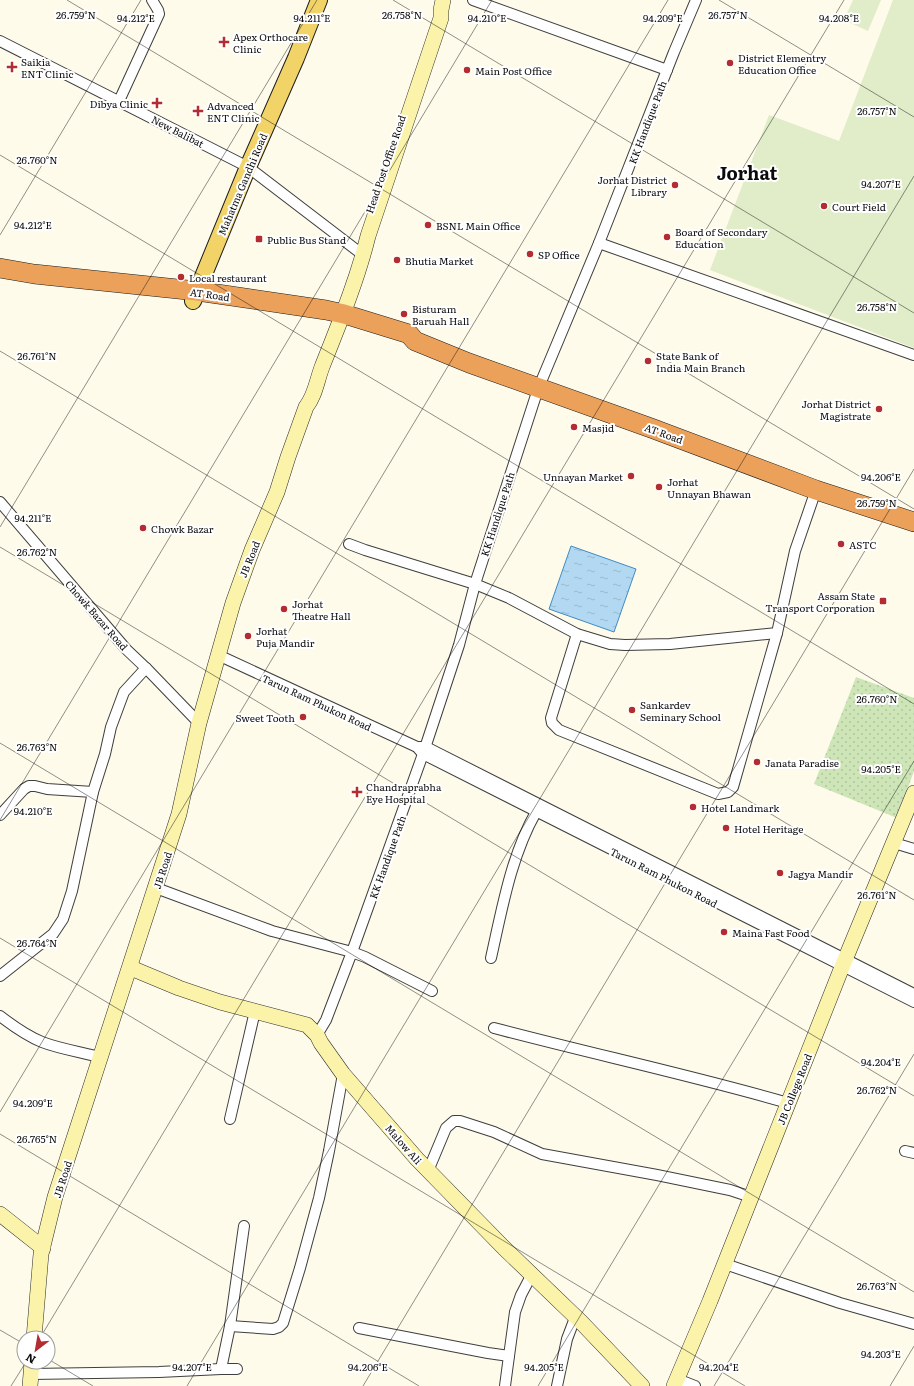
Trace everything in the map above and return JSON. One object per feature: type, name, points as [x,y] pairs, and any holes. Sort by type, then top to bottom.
[{"type":"highway","name":"AT Road","points":[[0,268],[339,317],[409,334],[415,341],[538,389],[651,428],[816,490],[914,522]]},
{"type":"highway","name":"AT Road","points":[[0,277],[33,283],[195,296]]},
{"type":"main road","name":"Mahatma Gandhi Road","points":[[195,296],[319,0]]},
{"type":"street","points":[[119,101],[159,14],[152,0]]},
{"type":"street","points":[[473,0],[667,70]]},
{"type":"street","name":"KK Handique Path","points":[[317,1035],[326,1020],[352,952],[459,645],[475,584],[538,389],[599,243],[696,0]]},
{"type":"street","name":"Head Post Office Road","points":[[339,317],[360,252],[368,236],[441,18],[442,5]]},
{"type":"street","name":"New Balibat","points":[[0,41],[248,167],[360,252]]},
{"type":"street","points":[[599,243],[914,355]]},
{"type":"street","name":"JB Road","points":[[35,1330],[41,1254],[55,1197],[180,814],[199,723],[242,577],[277,492],[288,457],[306,407],[310,402],[339,317]]},
{"type":"street","points":[[577,634],[551,718],[554,726],[559,730],[718,794],[728,792],[733,787],[777,633],[795,551],[816,490]]},
{"type":"street","name":"Chowk Bazar Road","points":[[0,502],[126,649],[199,723]]},
{"type":"street","points":[[350,544],[475,584],[509,598],[577,634],[600,642],[625,645],[670,644],[777,633]]},
{"type":"street","name":"Tarun Ram Phukon Road","points":[[218,655],[422,749],[844,963],[914,1002]]},
{"type":"street","points":[[0,976],[44,941],[61,924],[72,891],[93,792],[105,754],[111,727],[124,692],[146,668]]},
{"type":"street","name":"Tarun Ram Phukon Road","points":[[422,749],[536,812],[844,963],[914,994]]},
{"type":"street","points":[[1,812],[24,789],[29,786],[47,789],[93,792]]},
{"type":"street","name":"JB College Road","points":[[676,1383],[725,1264],[844,963],[914,793]]},
{"type":"street","points":[[491,958],[507,886],[526,828],[536,812]]},
{"type":"street","points":[[894,843],[914,849]]},
{"type":"street","points":[[156,888],[272,931],[352,952],[365,957],[432,991]]},
{"type":"street","name":"Malow Ali","points":[[131,968],[213,1000],[307,1025],[317,1035],[343,1074],[428,1171],[642,1386]]},
{"type":"street","points":[[230,1118],[255,1011]]},
{"type":"street","points":[[0,1016],[10,1024],[43,1043],[100,1057]]},
{"type":"street","points":[[494,1028],[653,1069],[736,1088],[788,1103]]},
{"type":"street","points":[[230,1326],[273,1329],[279,1327],[283,1323],[319,1198],[343,1074]]},
{"type":"street","points":[[428,1171],[446,1128],[454,1121],[460,1121],[494,1132],[542,1154],[730,1190],[751,1197]]},
{"type":"street","points":[[0,1214],[42,1248]]},
{"type":"street","points":[[221,1369],[230,1326],[244,1226]]},
{"type":"street","points":[[725,1264],[840,1303],[914,1324]]},
{"type":"street","points":[[505,1386],[515,1312],[521,1295],[532,1274]]},
{"type":"street","points":[[557,1386],[567,1339],[575,1318]]},
{"type":"street","points":[[359,1328],[509,1356]]},
{"type":"street","points":[[31,1374],[159,1372],[221,1369],[237,1370]]},
{"type":"street","points":[[676,1383],[695,1386]]},
{"type":"green space","points":[[853,0],[881,0],[868,31],[844,20]]},
{"type":"green space","name":"Court Field","points":[[893,0],[914,0],[914,348],[710,270],[769,115],[839,141]]},
{"type":"green space","points":[[856,677],[914,698],[914,771],[897,818],[814,784]]},
{"type":"water","points":[[571,546],[636,569],[614,632],[549,609]]},
{"type":"place","name":"Apex Orthocare Clinic","points":[[224,42]]},
{"type":"place","name":"District Elementry Education Office","points":[[730,63]]},
{"type":"place","name":"Saikia ENT Clinic","points":[[12,67]]},
{"type":"place","name":"Main Post Office","points":[[467,70]]},
{"type":"place","name":"Dibya Clinic","points":[[157,103]]},
{"type":"place","name":"Advanced ENT Clinic","points":[[198,111]]},
{"type":"place","name":"Jorhat District Library","points":[[675,185]]},
{"type":"place","name":"Court Field","points":[[824,206]]},
{"type":"place","name":"BSNL Main Office","points":[[428,225]]},
{"type":"place","name":"Board of Secondary Education","points":[[667,237]]},
{"type":"place","name":"Public Bus Stand","points":[[259,239]]},
{"type":"place","name":"SP Office","points":[[530,254]]},
{"type":"place","name":"Bhutia Market","points":[[397,260]]},
{"type":"place","name":"Local restaurant","points":[[181,277]]},
{"type":"place","name":"Bisturam Baruah Hall","points":[[404,314]]},
{"type":"place","name":"State Bank of India Main Branch","points":[[648,361]]},
{"type":"place","name":"Jorhat District Magistrate","points":[[879,409]]},
{"type":"place","name":"Masjid","points":[[574,427]]},
{"type":"place","name":"Unnayan Market","points":[[631,476]]},
{"type":"place","name":"Jorhat Unnayan Bhawan","points":[[659,487]]},
{"type":"place","name":"Chowk Bazar","points":[[143,528]]},
{"type":"place","name":"ASTC","points":[[841,544]]},
{"type":"place","name":"Assam State Transport Corporation","points":[[883,601]]},
{"type":"place","name":"Jorhat Theatre Hall","points":[[284,609]]},
{"type":"place","name":"Jorhat Puja Mandir","points":[[248,636]]},
{"type":"place","name":"Sankardev Seminary School","points":[[632,710]]},
{"type":"place","name":"Sweet Tooth","points":[[303,717]]},
{"type":"place","name":"Janata Paradise","points":[[757,762]]},
{"type":"place","name":"Chandraprabha Eye Hospital","points":[[357,792]]},
{"type":"place","name":"Hotel Landmark","points":[[693,807]]},
{"type":"place","name":"Hotel Heritage","points":[[726,828]]},
{"type":"place","name":"Jagya Mandir","points":[[780,873]]},
{"type":"place","name":"Maina Fast Food","points":[[724,932]]},
{"type":"district","name":"Jorhat","points":[[747,172]]}]
